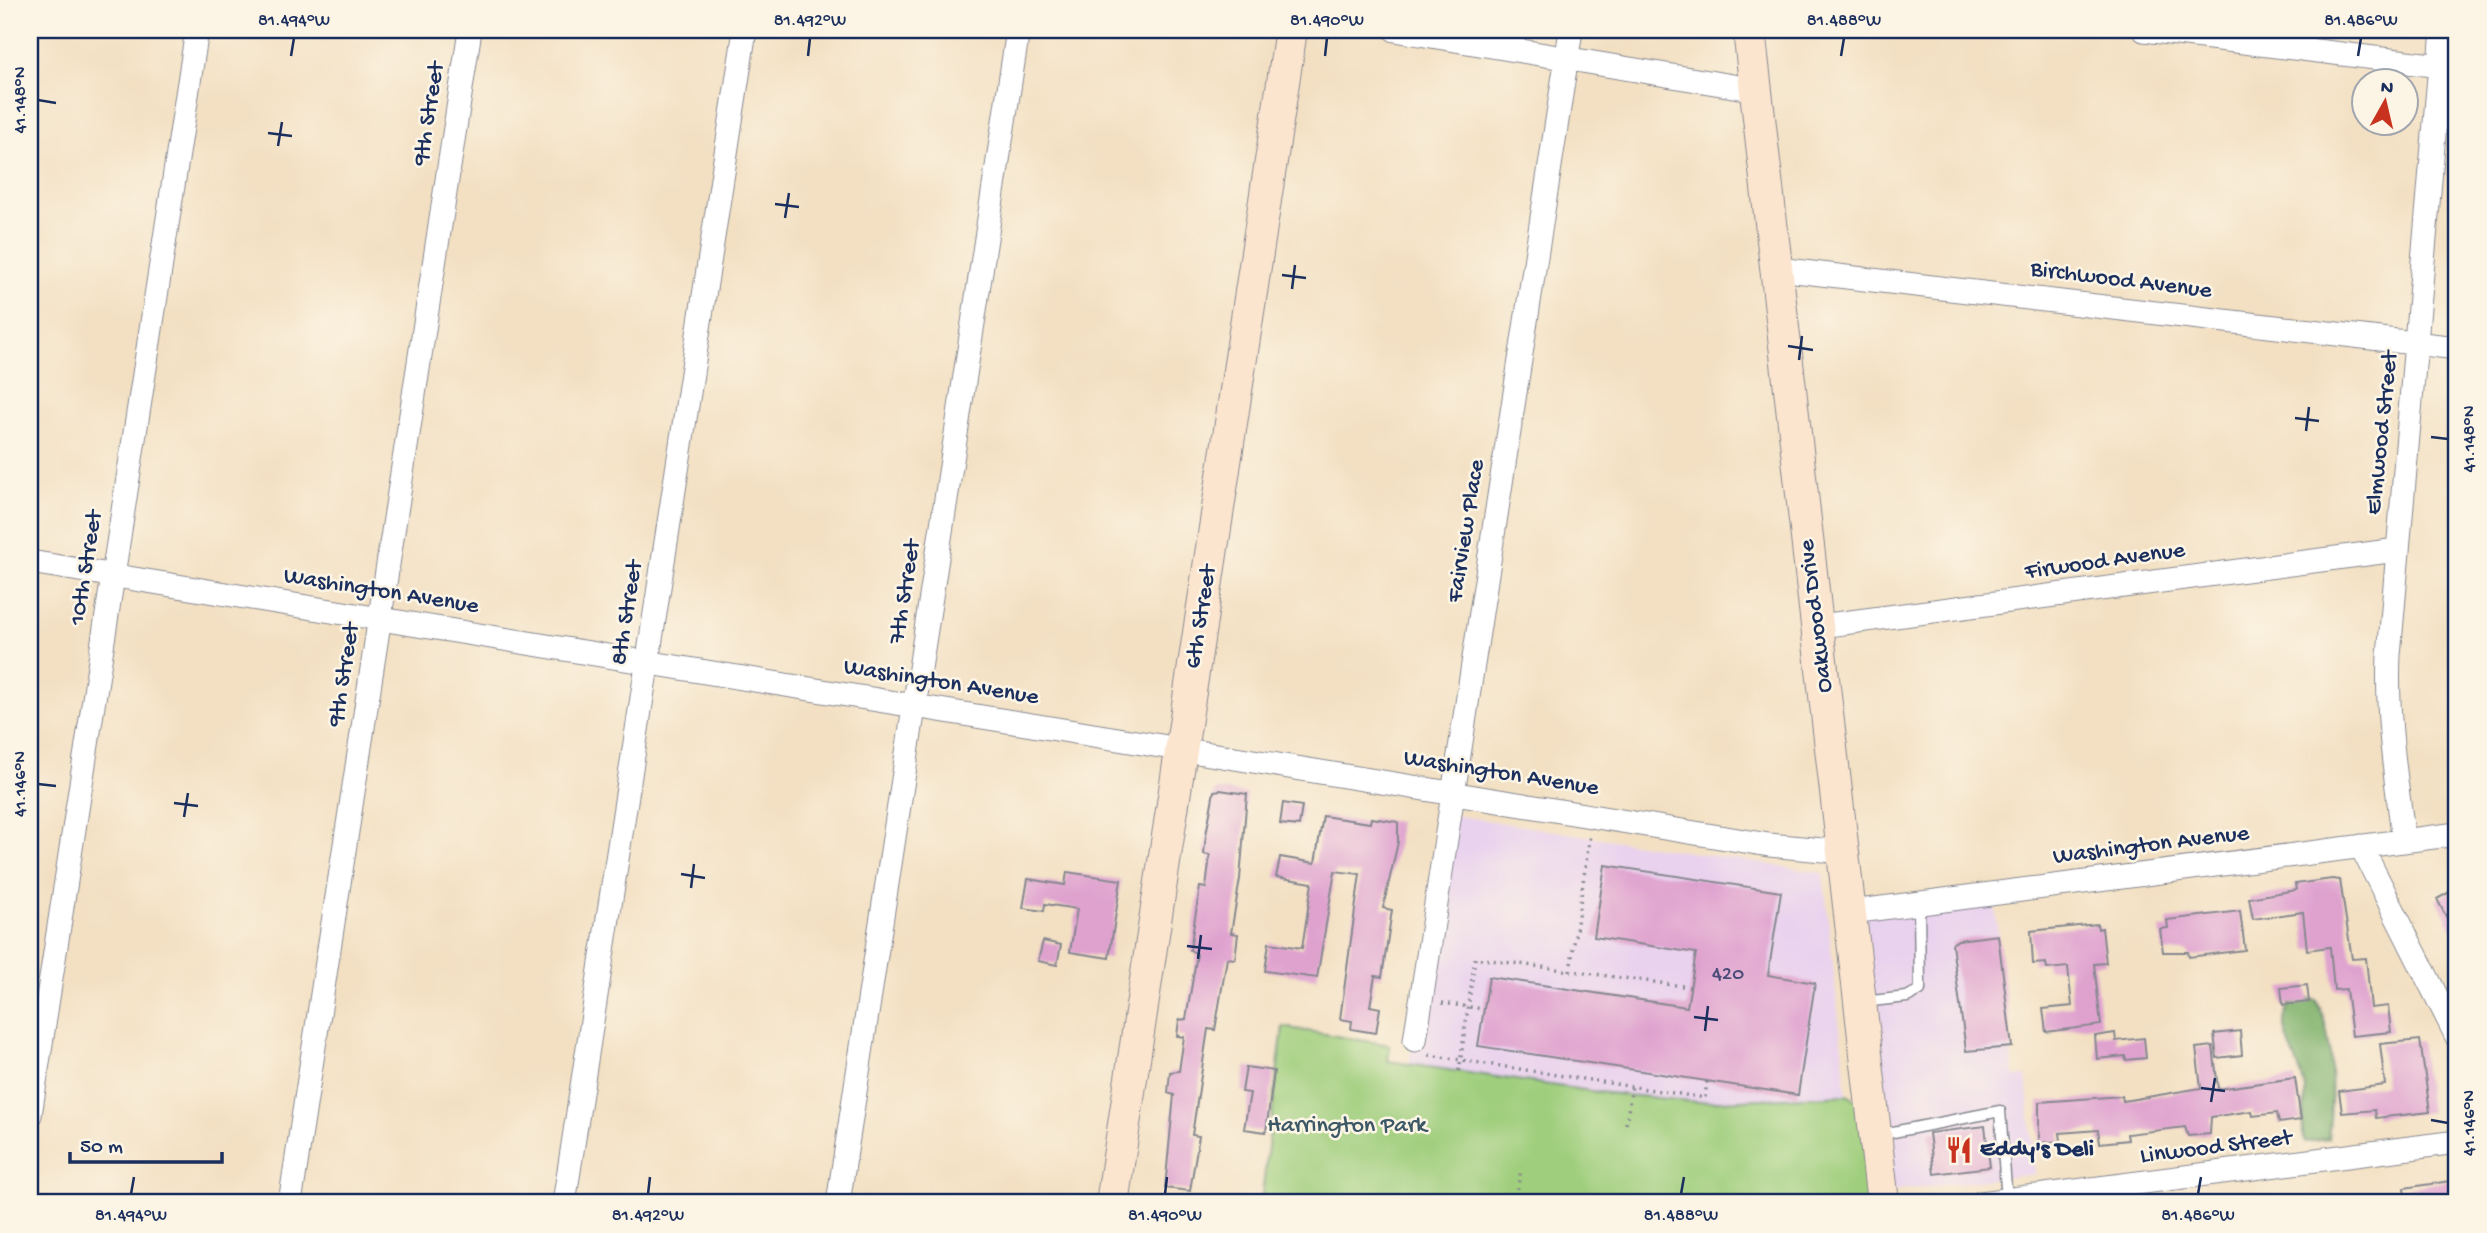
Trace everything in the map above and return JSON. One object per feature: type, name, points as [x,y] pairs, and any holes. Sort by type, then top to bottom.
[{"type":"street","name":"10th Street","points":[[30,1115],[197,30]]},
{"type":"street","name":"9th Street","points":[[290,1203],[470,30]]},
{"type":"street","name":"8th Street","points":[[564,1203],[745,30]]},
{"type":"street","name":"7th Street","points":[[838,1203],[1018,30]]},
{"type":"street","name":"6th Street","points":[[1112,1203],[1291,30]]},
{"type":"street","points":[[1395,30],[1757,90]]},
{"type":"street","name":"Fairview Place","points":[[1417,1046],[1572,30]]},
{"type":"street","name":"Oakwood Drive","points":[[1749,30],[1820,626],[1883,1203]]},
{"type":"street","points":[[2144,30],[2448,67]]},
{"type":"street","name":"Elmwood Street","points":[[2404,841],[2388,687],[2397,550],[2448,67],[2443,30]]},
{"type":"street","name":"Birchwood Avenue","points":[[1778,269],[2457,348]]},
{"type":"street","name":"Firwood Avenue","points":[[1820,626],[2397,550]]},
{"type":"street","name":"Washington Avenue","points":[[30,562],[1769,845],[1844,852]]},
{"type":"street","name":"Washington Avenue","points":[[1851,912],[2361,845],[2457,835]]},
{"type":"street","points":[[2361,845],[2457,1037]]},
{"type":"street","name":"Linwood Street","points":[[1981,1203],[2457,1142]]},
{"type":"lane","points":[[1860,1002],[1907,998],[1920,990],[1919,904]]},
{"type":"lane","points":[[1875,1136],[2000,1111],[2007,1200]]},
{"type":"path","points":[[1570,971],[1590,833]]},
{"type":"path","points":[[1459,1071],[1475,958],[1690,987]]},
{"type":"path","points":[[1440,1002],[1484,1009]]},
{"type":"path","points":[[1417,1046],[1461,1060],[1705,1098],[1706,1081]]},
{"type":"path","points":[[1626,1124],[1632,1086]]},
{"type":"path","points":[[1515,1203],[1521,1169]]},
{"type":"shaded area","points":[[1452,815],[1823,873],[1847,1095],[1698,1102],[1617,1094],[1409,1064]]},
{"type":"shaded area","points":[[1994,897],[2014,1077],[2026,1076],[2035,1174],[1883,1192],[1851,912]]},
{"type":"green space","points":[[2295,998],[2316,1000],[2327,1031],[2331,1068],[2328,1139],[2305,1142],[2303,1135],[2305,1091],[2289,1044],[2285,1020]]},
{"type":"green space","name":"Harrington Park","points":[[1283,1027],[1390,1045],[1388,1061],[1597,1092],[1698,1102],[1847,1095],[1872,1109],[1883,1203],[1261,1203]]},
{"type":"building","points":[[1214,791],[1247,794],[1240,879],[1231,933],[1238,934],[1235,959],[1227,958],[1215,1030],[1208,1029],[1192,1135],[1199,1136],[1190,1191],[1165,1188],[1174,1095],[1168,1093],[1170,1072],[1179,1071],[1184,1037],[1177,1036],[1179,1020],[1186,1019],[1197,954],[1190,950],[1200,887],[1206,888],[1210,855],[1204,854],[1206,835]]},
{"type":"building","points":[[1283,803],[1302,806],[1299,826],[1280,824]]},
{"type":"building","points":[[1323,816],[1370,823],[1371,818],[1398,822],[1398,842],[1383,908],[1392,910],[1382,977],[1375,976],[1370,1006],[1380,1008],[1376,1033],[1351,1029],[1352,1021],[1340,1019],[1360,874],[1335,871],[1317,978],[1265,971],[1269,943],[1302,948],[1312,883],[1276,877],[1280,857],[1315,863]]},
{"type":"building","points":[[1605,865],[1781,892],[1768,975],[1815,983],[1798,1095],[1478,1046],[1489,977],[1687,1007],[1696,953],[1594,937]]},
{"type":"building","points":[[1067,872],[1121,880],[1109,958],[1070,952],[1077,909],[1045,904],[1044,911],[1023,908],[1028,879],[1065,885]]},
{"type":"building","points":[[2340,880],[2352,959],[2366,958],[2371,1008],[2388,1006],[2391,1032],[2352,1036],[2346,989],[2334,990],[2330,947],[2307,950],[2303,912],[2253,919],[2249,898],[2296,890],[2295,884]]},
{"type":"building","points":[[2457,888],[2457,938],[2437,899]]},
{"type":"building","points":[[2240,911],[2245,950],[2189,957],[2188,952],[2163,952],[2160,929],[2168,928],[2167,920]]},
{"type":"building","points":[[2097,924],[2098,929],[2102,928],[2106,963],[2094,964],[2101,1025],[2046,1032],[2043,1009],[2072,1006],[2068,967],[2047,969],[2046,963],[2033,964],[2031,931]]},
{"type":"building","points":[[1998,935],[2012,1047],[1966,1051],[1952,944],[1958,940]]},
{"type":"building","points":[[1043,941],[1061,945],[1057,965],[1038,961]]},
{"type":"building","points":[[2307,985],[2309,1002],[2283,1005],[2281,988]]},
{"type":"building","points":[[2240,1031],[2242,1055],[2217,1058],[2214,1034]]},
{"type":"building","points":[[2115,1033],[2116,1041],[2144,1038],[2146,1058],[2126,1060],[2125,1056],[2097,1059],[2095,1036]]},
{"type":"building","points":[[2420,1040],[2430,1112],[2376,1118],[2375,1110],[2342,1113],[2339,1091],[2385,1085],[2380,1044]]},
{"type":"building","points":[[2213,1046],[2218,1089],[2295,1078],[2301,1120],[2279,1123],[2277,1113],[2253,1116],[2252,1111],[2211,1117],[2210,1134],[2188,1136],[2185,1127],[2127,1134],[2128,1140],[2100,1143],[2098,1130],[2060,1133],[2061,1141],[2039,1143],[2039,1102],[2122,1096],[2123,1101],[2201,1088],[2196,1048]]},
{"type":"building","points":[[1246,1067],[1274,1071],[1266,1132],[1244,1129],[1250,1093],[1242,1092]]},
{"type":"building","name":"Eddy's Deli","points":[[1985,1126],[1990,1167],[1934,1174],[1929,1133]]},
{"type":"building","points":[[2457,1180],[2457,1202],[2406,1203],[2404,1188]]},
{"type":"place","name":"Eddy's Deli","points":[[1959,1150]]}]
